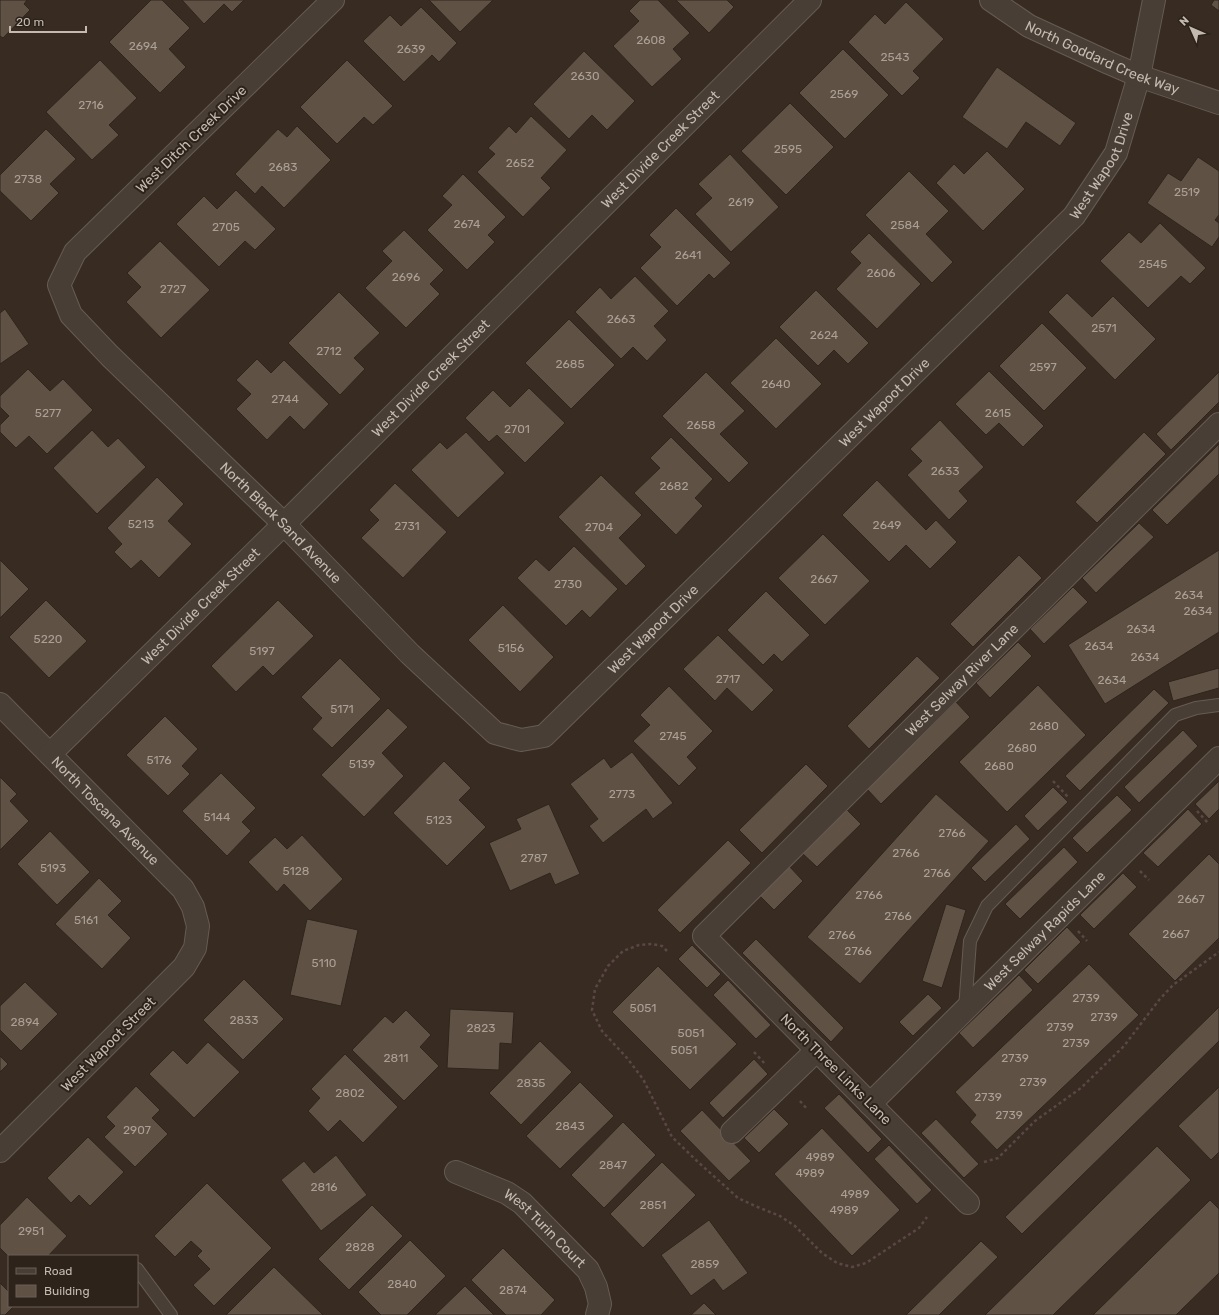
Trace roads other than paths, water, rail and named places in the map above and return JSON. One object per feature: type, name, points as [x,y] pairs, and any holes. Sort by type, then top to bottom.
[{"type":"street","name":"West Ditch Creek Drive","points":[[59,285],[75,252],[332,0]]},
{"type":"street","name":"West Divide Creek Street","points":[[50,754],[284,524],[810,0]]},
{"type":"street","name":"North Goddard Creek Way","points":[[991,0],[1029,26],[1139,76],[1219,103]]},
{"type":"street","name":"West Wapoot Drive","points":[[521,740],[544,736],[1074,216],[1116,153],[1139,76],[1154,0]]},
{"type":"street","name":"North Black Sand Avenue","points":[[59,285],[72,315],[115,361],[284,524],[410,654],[495,733],[521,740]]},
{"type":"street","name":"West Selway River Lane","points":[[704,936],[1219,424]]},
{"type":"street","name":"North Toscana Avenue","points":[[0,704],[183,889],[193,907],[198,926]]},
{"type":"street","name":"West Selway Rapids Lane","points":[[870,1104],[1219,758]]},
{"type":"street","name":"West Wapoot Street","points":[[0,1151],[184,967],[195,948],[198,926]]},
{"type":"street","name":"North Three Links Lane","points":[[704,936],[968,1203]]},
{"type":"street","points":[[732,1132],[817,1050]]},
{"type":"street","name":"West Turin Court","points":[[456,1172],[507,1193],[522,1203],[588,1270],[596,1287],[599,1298],[600,1304],[597,1315]]},
{"type":"lane","points":[[965,1009],[970,941],[987,906],[1175,715],[1196,708],[1219,705]]},
{"type":"lane","points":[[138,1270],[171,1315]]}]
